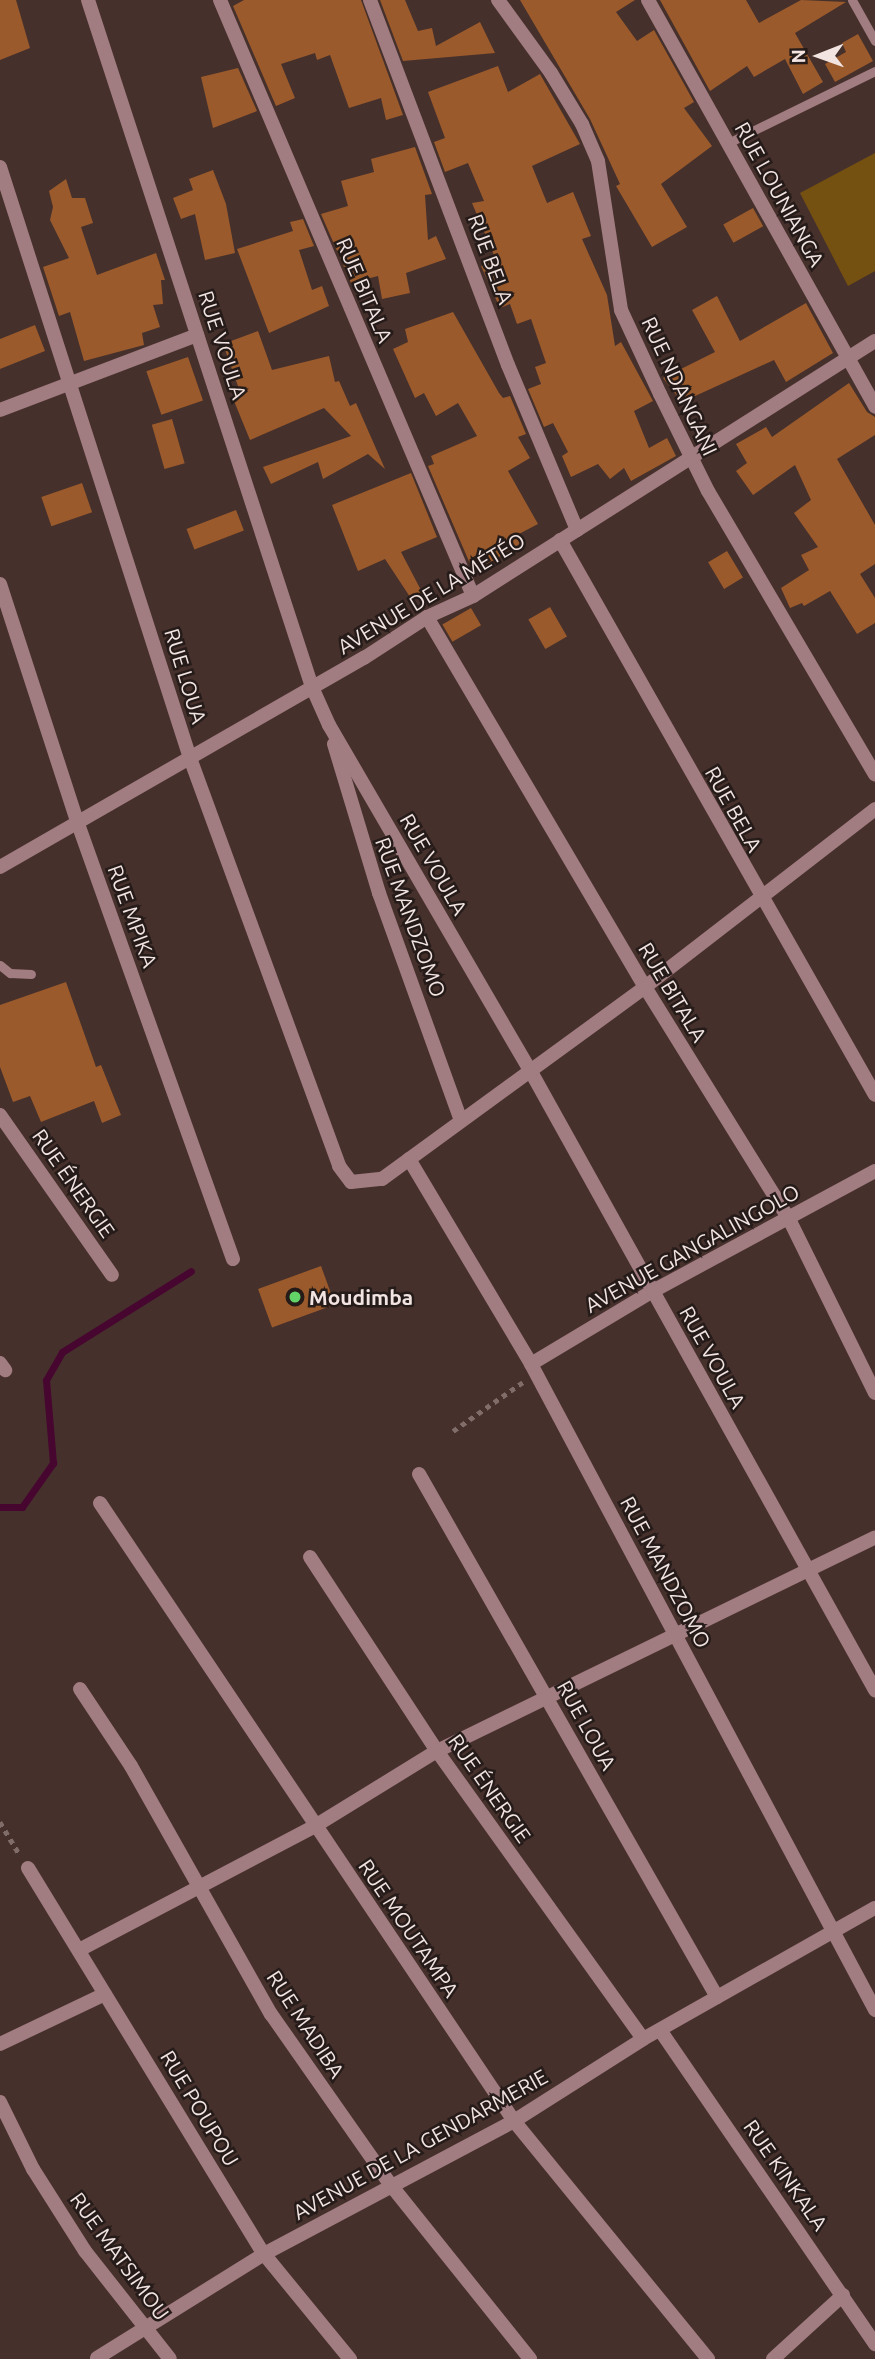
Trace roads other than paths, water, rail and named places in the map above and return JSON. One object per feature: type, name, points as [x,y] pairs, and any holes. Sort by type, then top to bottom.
[{"type":"street","name":"RUE VOULA","points":[[88,0],[312,687],[329,725],[530,1070],[875,1690]]},
{"type":"street","name":"RUE BITALA","points":[[220,0],[473,596]]},
{"type":"street","name":"RUE BELA","points":[[370,0],[508,365],[577,530]]},
{"type":"street","name":"RUE NDANGANI","points":[[498,0],[582,124],[598,161],[621,310],[692,460],[875,774]]},
{"type":"street","name":"RUE LOUNIANGA","points":[[648,0],[875,407]]},
{"type":"street","name":"RUE LOUA","points":[[0,167],[190,758],[340,1166],[359,1184],[382,1179],[409,1160]]},
{"type":"street","points":[[0,410],[197,335]]},
{"type":"street","name":"AVENUE DE LA MÉTÉO","points":[[0,867],[312,687],[427,617],[473,596],[692,460],[875,341]]},
{"type":"street","name":"RUE BELA","points":[[560,540],[760,898],[875,1095]]},
{"type":"street","name":"RUE MPIKA","points":[[0,584],[77,821],[233,1259]]},
{"type":"street","name":"RUE BITALA","points":[[427,617],[645,987],[789,1219],[875,1393]]},
{"type":"street","name":"RUE MANDZOMO","points":[[329,725],[370,867],[461,1121]]},
{"type":"street","points":[[409,1160],[645,987],[875,809]]},
{"type":"street","name":"RUE ÉNERGIE","points":[[0,1115],[112,1275]]},
{"type":"street","name":"RUE MANDZOMO","points":[[409,1160],[533,1369],[875,2010]]},
{"type":"street","name":"AVENUE GANGALINGOLO","points":[[533,1369],[653,1291],[875,1171]]},
{"type":"street","name":"RUE LOUA","points":[[418,1474],[550,1699],[718,1997]]},
{"type":"street","name":"RUE MOUTAMPA","points":[[100,1503],[514,2121],[708,2359]]},
{"type":"street","points":[[81,1949],[315,1826],[437,1751],[550,1699],[806,1568],[875,1536]]},
{"type":"street","name":"RUE ÉNERGIE","points":[[310,1557],[437,1751],[643,2039]]},
{"type":"street","name":"RUE MADIBA","points":[[80,1689],[131,1766],[271,2014],[390,2184],[530,2359]]},
{"type":"street","name":"RUE POUPOU","points":[[28,1868],[81,1949],[104,1994],[264,2254],[350,2359]]},
{"type":"street","name":"AVENUE DE LA GENDARMERIE","points":[[97,2358],[264,2254],[390,2184],[514,2121],[643,2039],[875,1908]]},
{"type":"street","points":[[0,2044],[104,1994]]},
{"type":"street","name":"RUE KINKALA","points":[[660,2030],[875,2344]]},
{"type":"street","name":"RUE MATSIMOU","points":[[0,2102],[33,2169],[85,2252],[170,2359]]},
{"type":"street","points":[[773,2359],[843,2295]]},
{"type":"lane","points":[[852,0],[875,41]]},
{"type":"lane","points":[[728,143],[875,71]]},
{"type":"lane","points":[[0,965],[10,973],[31,974]]},
{"type":"waterway","points":[[0,1507],[22,1507],[53,1463],[46,1380],[62,1352],[191,1271]]},
{"type":"place","name":"Moudimba","points":[[295,1297]]}]
